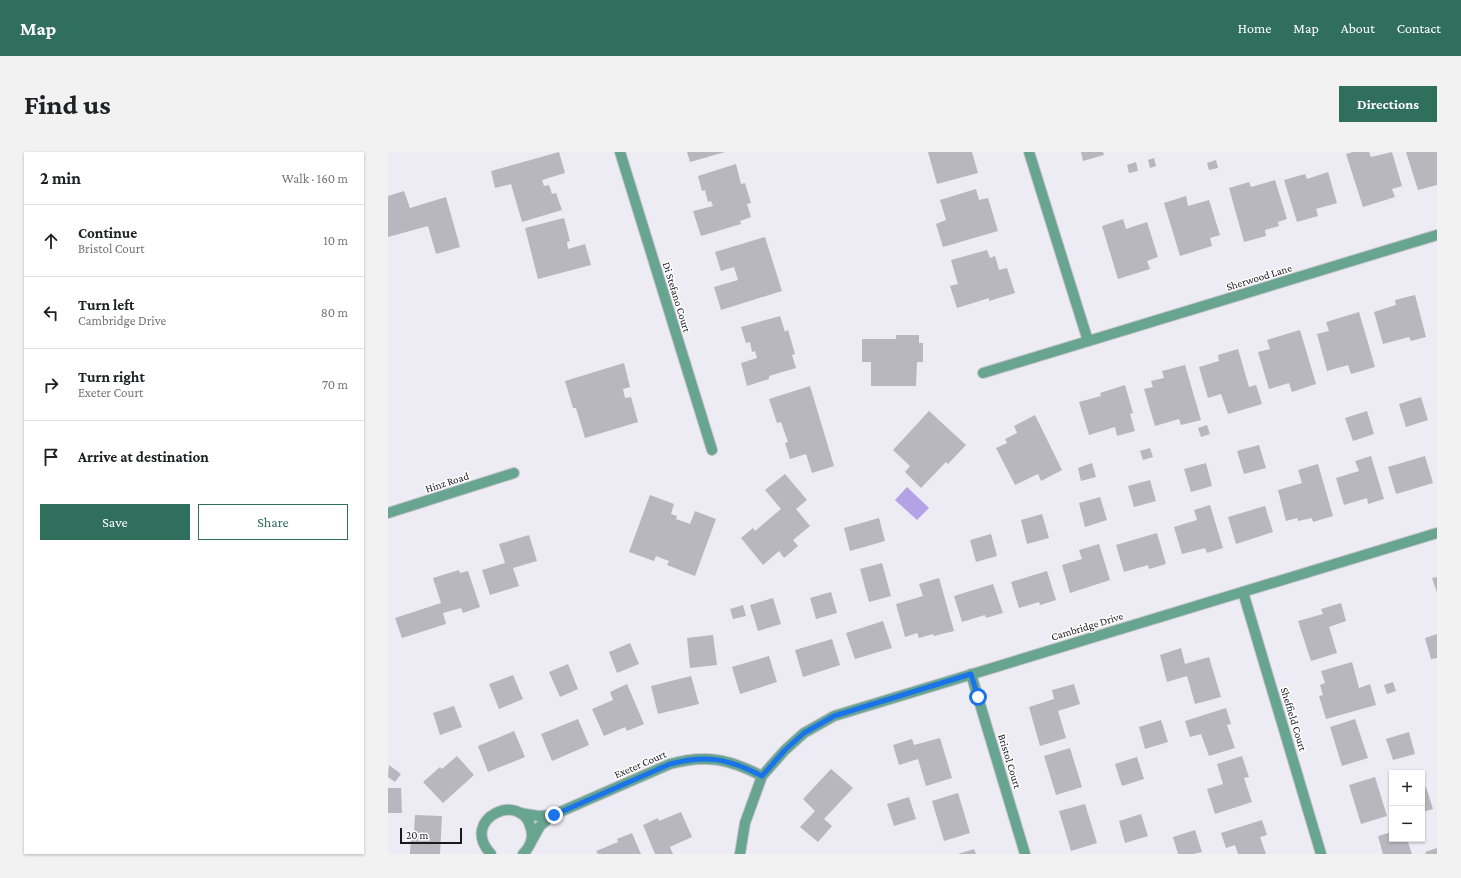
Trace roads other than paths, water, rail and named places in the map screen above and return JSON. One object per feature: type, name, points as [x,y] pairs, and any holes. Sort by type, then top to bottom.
[{"type":"street","name":"Di Stefano Court","points":[[620,152],[712,450]]},
{"type":"street","points":[[1029,152],[1088,341]]},
{"type":"street","name":"Sherwood Lane","points":[[983,373],[1437,235]]},
{"type":"street","name":"Hinz Road","points":[[388,514],[514,473]]},
{"type":"street","name":"Cambridge Drive","points":[[762,776],[785,750],[804,733],[834,716],[1437,533]]},
{"type":"street","name":"Sheffield Court","points":[[1243,592],[1321,854]]},
{"type":"street","name":"Bristol Court","points":[[971,674],[1025,854]]},
{"type":"street","name":"Exeter Court","points":[[523,854],[540,826],[554,815],[670,764],[687,759],[709,758],[728,761],[762,776]]},
{"type":"street","points":[[740,854],[745,823],[762,776]]},
{"type":"street","name":"Exeter Court","points":[[491,854],[485,848],[482,832],[488,818],[502,810],[538,816],[554,815]]},
{"type":"street","points":[[519,812],[530,825],[532,834],[531,842]]}]
